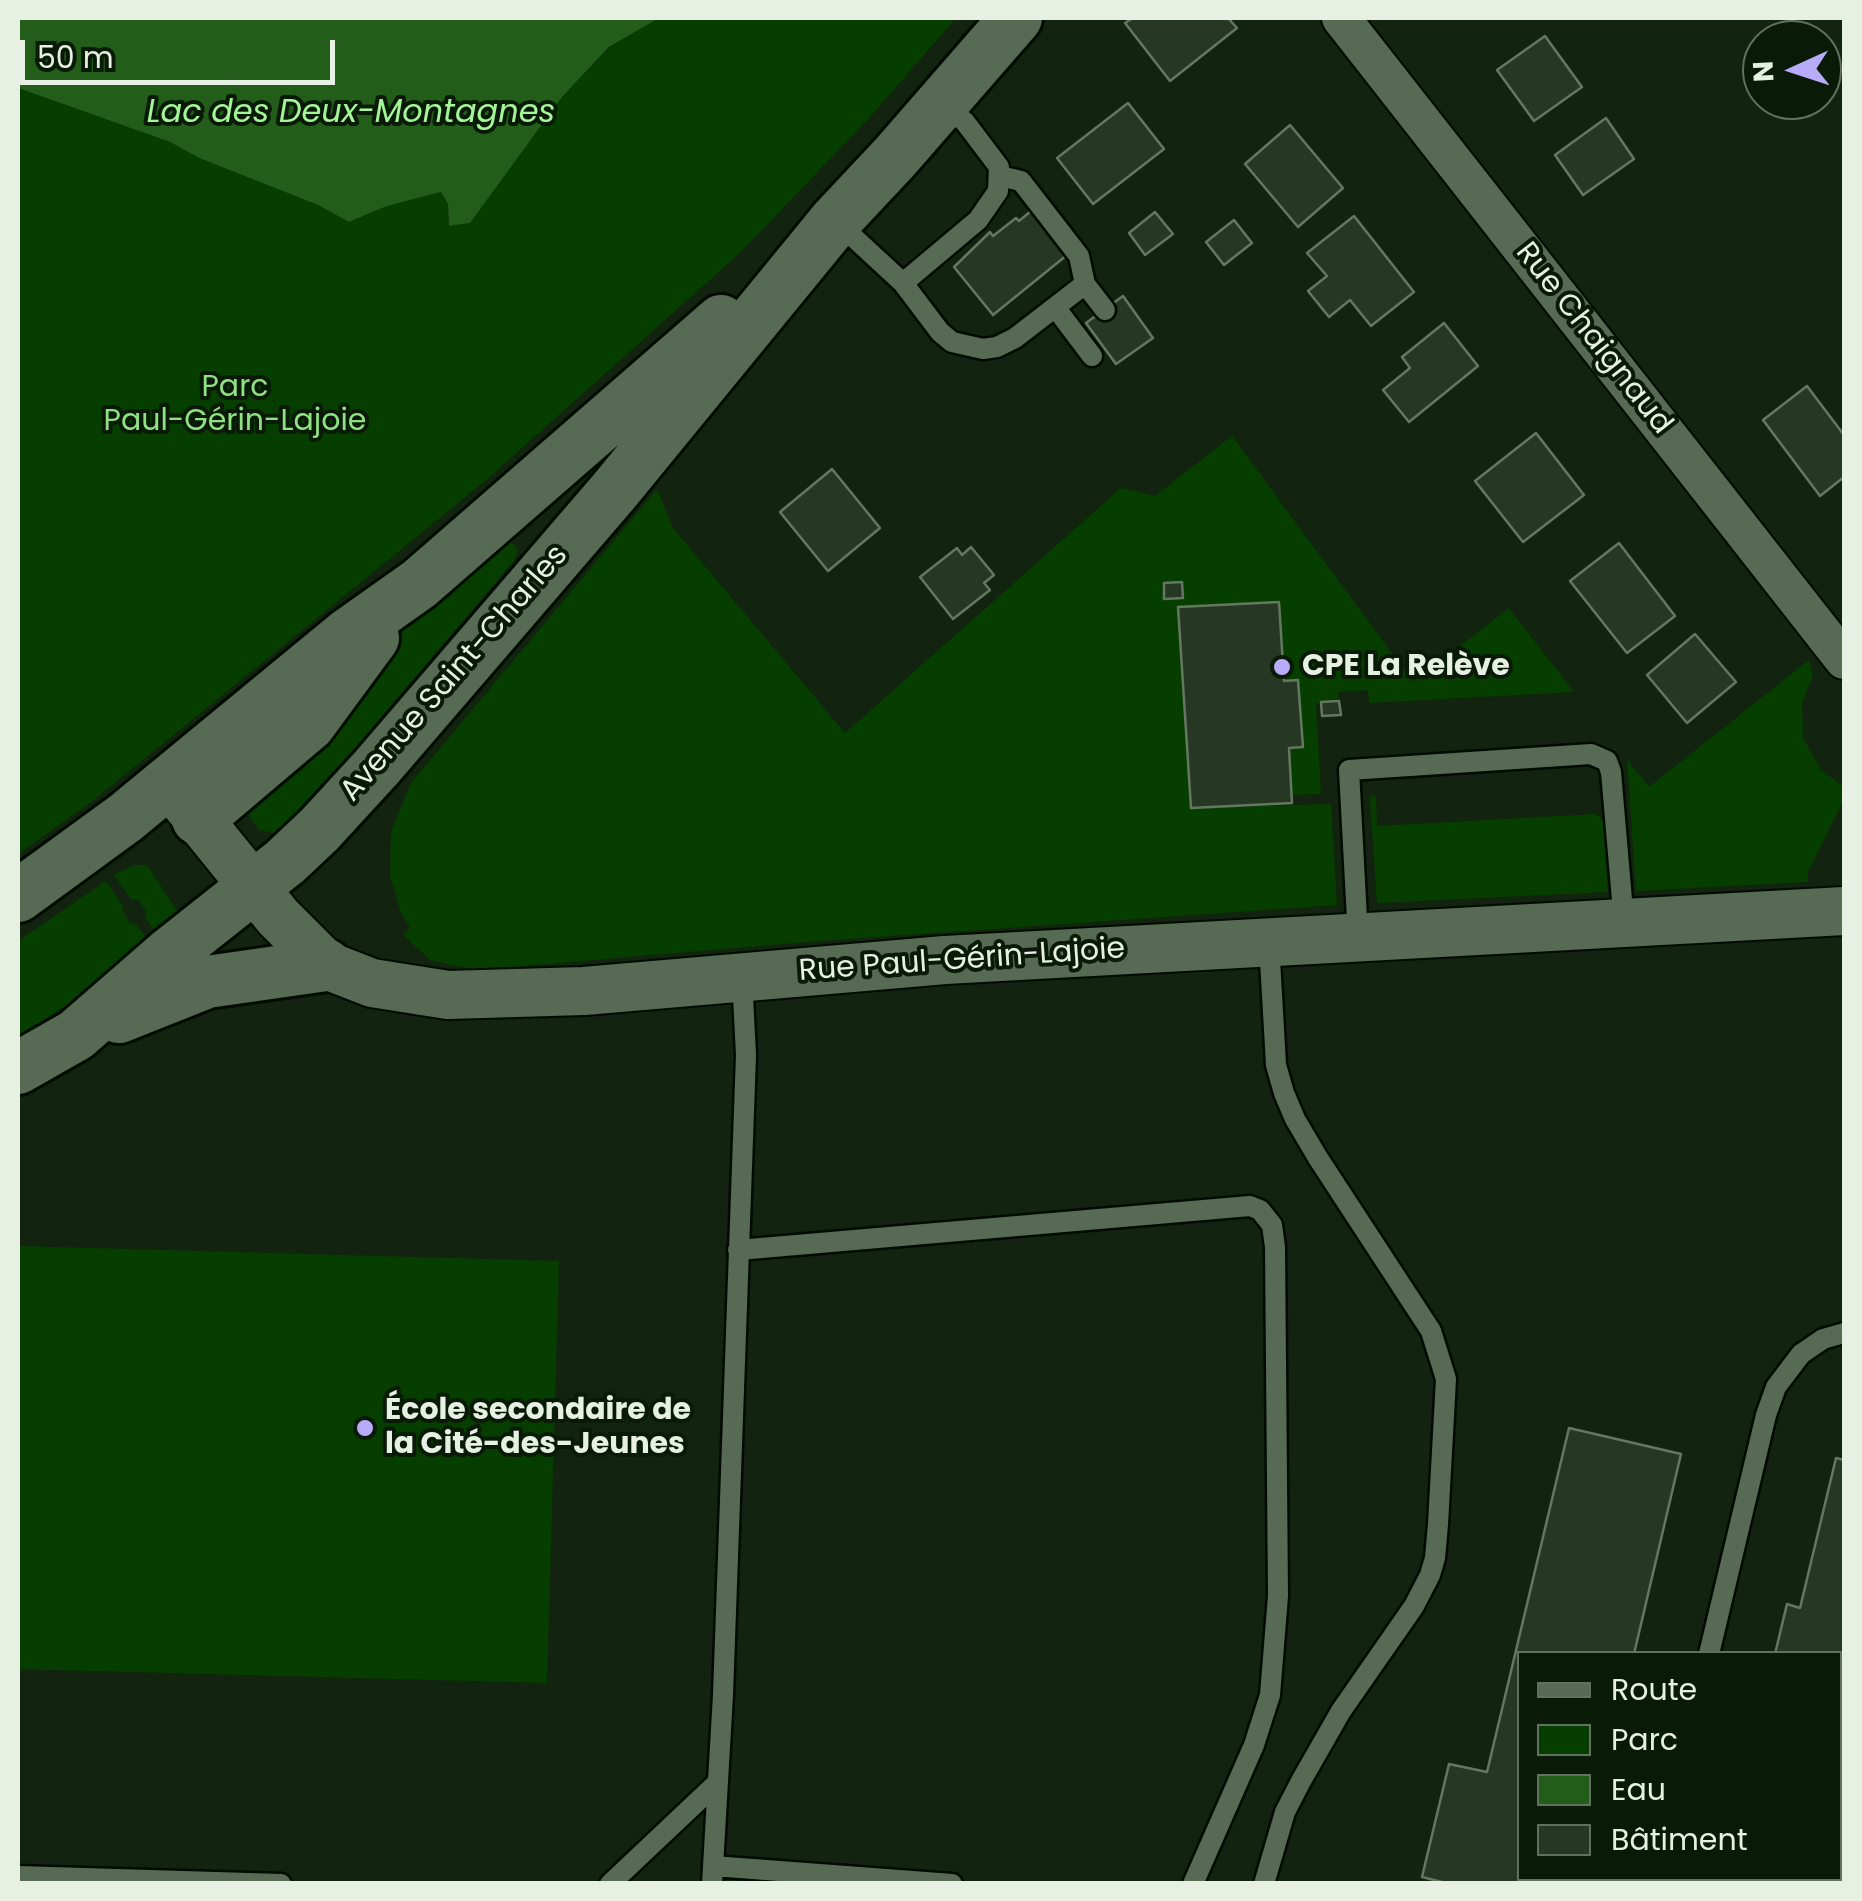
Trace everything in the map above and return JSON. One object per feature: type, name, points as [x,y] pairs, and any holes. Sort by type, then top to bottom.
[{"type":"main road","name":"Avenue Saint-Charles","points":[[18,1068],[76,1035],[308,841],[376,768],[615,490],[835,221],[1016,18]]},
{"type":"main road","name":"Avenue Saint-Charles","points":[[26,894],[184,800],[347,635],[419,584],[835,221]]},
{"type":"main road","points":[[76,1035],[191,987],[233,976],[326,965]]},
{"type":"street","name":"Rue Chaignaud","points":[[1341,18],[1844,660]]},
{"type":"street","name":"Rue Paul-Gérin-Lajoie","points":[[184,800],[254,887],[326,965],[372,983],[448,996],[584,991],[944,960],[1844,911]]},
{"type":"lane","points":[[904,283],[978,220],[998,192],[999,167],[965,122],[942,104]]},
{"type":"lane","points":[[1000,176],[1022,181],[1079,256],[1085,284],[1105,310]]},
{"type":"lane","points":[[835,221],[904,283],[940,332],[964,347],[997,347],[1085,284]]},
{"type":"lane","points":[[1055,307],[1092,356]]},
{"type":"lane","points":[[1358,938],[1348,770],[1592,754],[1607,761],[1611,772],[1624,923]]},
{"type":"lane","points":[[1264,1884],[1286,1812],[1301,1781],[1341,1711],[1414,1606],[1430,1575],[1438,1524],[1446,1379],[1431,1331],[1302,1132],[1284,1093],[1276,1064],[1268,942]]},
{"type":"lane","points":[[742,977],[746,1055],[712,1875],[952,1884]]},
{"type":"lane","points":[[738,1250],[1250,1206],[1260,1210],[1272,1225],[1278,1596],[1270,1695],[1254,1745],[1193,1884]]},
{"type":"lane","points":[[1709,1651],[1776,1387],[1801,1354],[1823,1339],[1844,1334]]},
{"type":"lane","points":[[610,1884],[718,1782]]},
{"type":"lane","points":[[18,1876],[281,1884]]},
{"type":"green space","name":"Parc Paul-Gérin-Lajoie","points":[[659,18],[956,18],[870,117],[741,252],[485,481],[90,803],[18,854],[18,88],[170,142],[349,222],[387,206],[441,192],[448,204],[449,226],[470,223],[562,97],[610,47]]},
{"type":"green space","points":[[1232,436],[1413,682],[1509,608],[1574,692],[1369,703],[1368,690],[1338,692],[1339,701],[1316,703],[1321,794],[1292,795],[1289,748],[1302,747],[1298,681],[1284,681],[1279,602],[1179,607],[1191,808],[1331,804],[1337,905],[806,942],[475,970],[430,960],[403,935],[410,928],[401,913],[390,875],[391,831],[411,783],[657,489],[673,528],[845,733],[1121,488],[1155,496]]},
{"type":"green space","points":[[510,541],[518,550],[513,562],[287,828],[277,833],[259,830],[248,814],[247,804],[388,643],[503,542]]},
{"type":"green space","points":[[1809,660],[1813,675],[1802,703],[1803,737],[1820,769],[1844,787],[1844,799],[1808,872],[1808,882],[1636,891],[1627,759],[1649,787]]},
{"type":"green space","points":[[1376,796],[1377,826],[1596,814],[1603,820],[1608,892],[1377,903],[1370,797]]},
{"type":"green space","points":[[133,865],[147,865],[182,918],[162,942],[145,918],[147,912],[138,900],[131,899],[114,875]]},
{"type":"green space","points":[[106,881],[130,923],[136,924],[153,948],[18,1037],[18,941]]},
{"type":"green space","points":[[20,1246],[559,1261],[547,1683],[18,1669]]},
{"type":"water","name":"Lac des Deux-Montagnes","points":[[18,18],[659,18],[609,47],[562,97],[470,223],[449,226],[448,204],[441,192],[387,206],[349,222],[170,142],[18,88]]},
{"type":"building","points":[[1133,18],[1228,18],[1237,28],[1170,81],[1125,23]]},
{"type":"building","points":[[1545,36],[1582,87],[1534,121],[1497,70]]},
{"type":"building","points":[[1128,103],[1164,149],[1093,204],[1057,158]]},
{"type":"building","points":[[1606,118],[1634,159],[1583,195],[1555,155]]},
{"type":"building","points":[[1290,125],[1343,188],[1298,227],[1245,164]]},
{"type":"building","points":[[1031,211],[1067,255],[993,315],[954,267],[990,232],[993,236]]},
{"type":"building","points":[[1155,212],[1173,234],[1145,255],[1129,233]]},
{"type":"building","points":[[1354,216],[1414,292],[1371,326],[1350,300],[1329,317],[1308,291],[1327,276],[1307,253]]},
{"type":"building","points":[[1234,220],[1252,243],[1224,265],[1206,242]]},
{"type":"building","points":[[1123,296],[1153,338],[1116,364],[1086,323]]},
{"type":"building","points":[[1444,323],[1478,366],[1409,422],[1383,390],[1410,368],[1402,357]]},
{"type":"building","points":[[1807,386],[1844,435],[1844,477],[1820,496],[1763,420]]},
{"type":"building","points":[[1536,433],[1584,495],[1523,542],[1475,481]]},
{"type":"building","points":[[832,469],[880,528],[828,571],[780,512]]},
{"type":"building","points":[[1619,543],[1675,616],[1627,653],[1570,581]]},
{"type":"building","points":[[971,547],[994,575],[984,583],[990,590],[953,619],[920,577],[957,548],[962,555]]},
{"type":"building","points":[[1182,582],[1183,598],[1164,599],[1164,583]]},
{"type":"building","points":[[1279,602],[1284,681],[1298,680],[1303,747],[1289,748],[1292,803],[1191,808],[1178,607]]},
{"type":"building","points":[[1695,634],[1736,682],[1687,723],[1647,675]]},
{"type":"building","points":[[1339,701],[1341,715],[1322,716],[1321,702]]},
{"type":"building","points":[[1569,1428],[1681,1454],[1635,1651],[1517,1651],[1517,1881],[1842,1881],[1842,1651],[1776,1651],[1787,1604],[1800,1608],[1836,1458],[1844,1460],[1844,1884],[1450,1884],[1422,1877],[1449,1764],[1487,1772]]},
{"type":"place","name":"CPE La Relève","points":[[1282,667]]},
{"type":"place","name":"École secondaire de la Cité-des-Jeunes","points":[[365,1428]]}]
